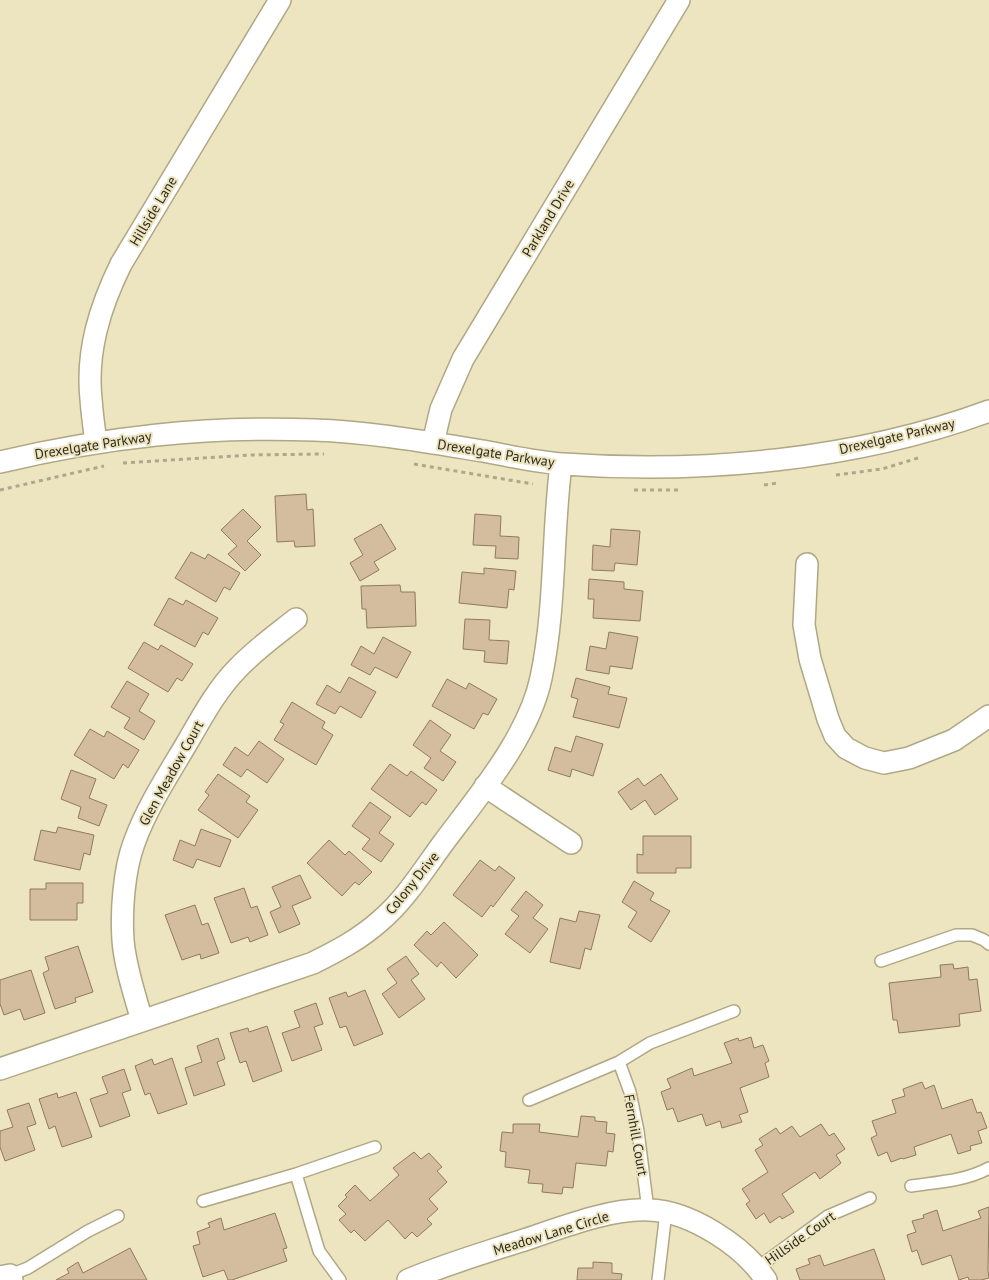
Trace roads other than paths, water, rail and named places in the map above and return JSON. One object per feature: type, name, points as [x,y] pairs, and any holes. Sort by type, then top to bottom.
[{"type":"street","name":"Hillside Lane","points":[[96,442],[90,398],[91,366],[94,337],[107,292],[121,264],[280,0]]},
{"type":"street","name":"Parkland Drive","points":[[433,443],[441,409],[463,359],[679,0]]},
{"type":"street","name":"Drexelgate Parkway","points":[[0,462],[96,442],[149,435],[260,429],[316,430],[370,434],[561,464],[704,466],[774,460],[885,441],[989,412]]},
{"type":"street","name":"Colony Drive","points":[[0,1069],[313,962],[355,940],[380,921],[402,899],[485,786],[515,740],[534,701],[541,678],[546,650],[561,464]]},
{"type":"street","points":[[807,564],[804,625],[810,658],[828,719],[835,736],[846,748],[865,758],[884,763],[908,758],[954,740],[989,716]]},
{"type":"street","name":"Glen Meadow Court","points":[[142,1021],[129,974],[123,941],[123,912],[127,871],[133,844],[155,796],[219,692],[237,669],[258,649],[296,619]]},
{"type":"street","points":[[485,786],[571,843]]},
{"type":"street","name":"Meadow Lane Circle","points":[[408,1280],[437,1268],[580,1222],[623,1212],[657,1211],[693,1222],[719,1235],[738,1250],[762,1274]]},
{"type":"lane","points":[[881,961],[956,935],[972,935],[989,944]]},
{"type":"lane","points":[[529,1100],[619,1062],[650,1043],[734,1011]]},
{"type":"lane","name":"Fernhill Court","points":[[619,1062],[630,1092],[657,1211],[658,1280]]},
{"type":"lane","points":[[203,1201],[296,1174],[375,1147]]},
{"type":"lane","points":[[911,1186],[962,1178],[978,1174],[989,1168]]},
{"type":"lane","points":[[296,1174],[319,1251],[340,1280]]},
{"type":"lane","name":"Hillside Court","points":[[762,1274],[828,1216],[870,1198]]},
{"type":"lane","points":[[7,1277],[28,1268],[88,1231],[118,1216]]}]
